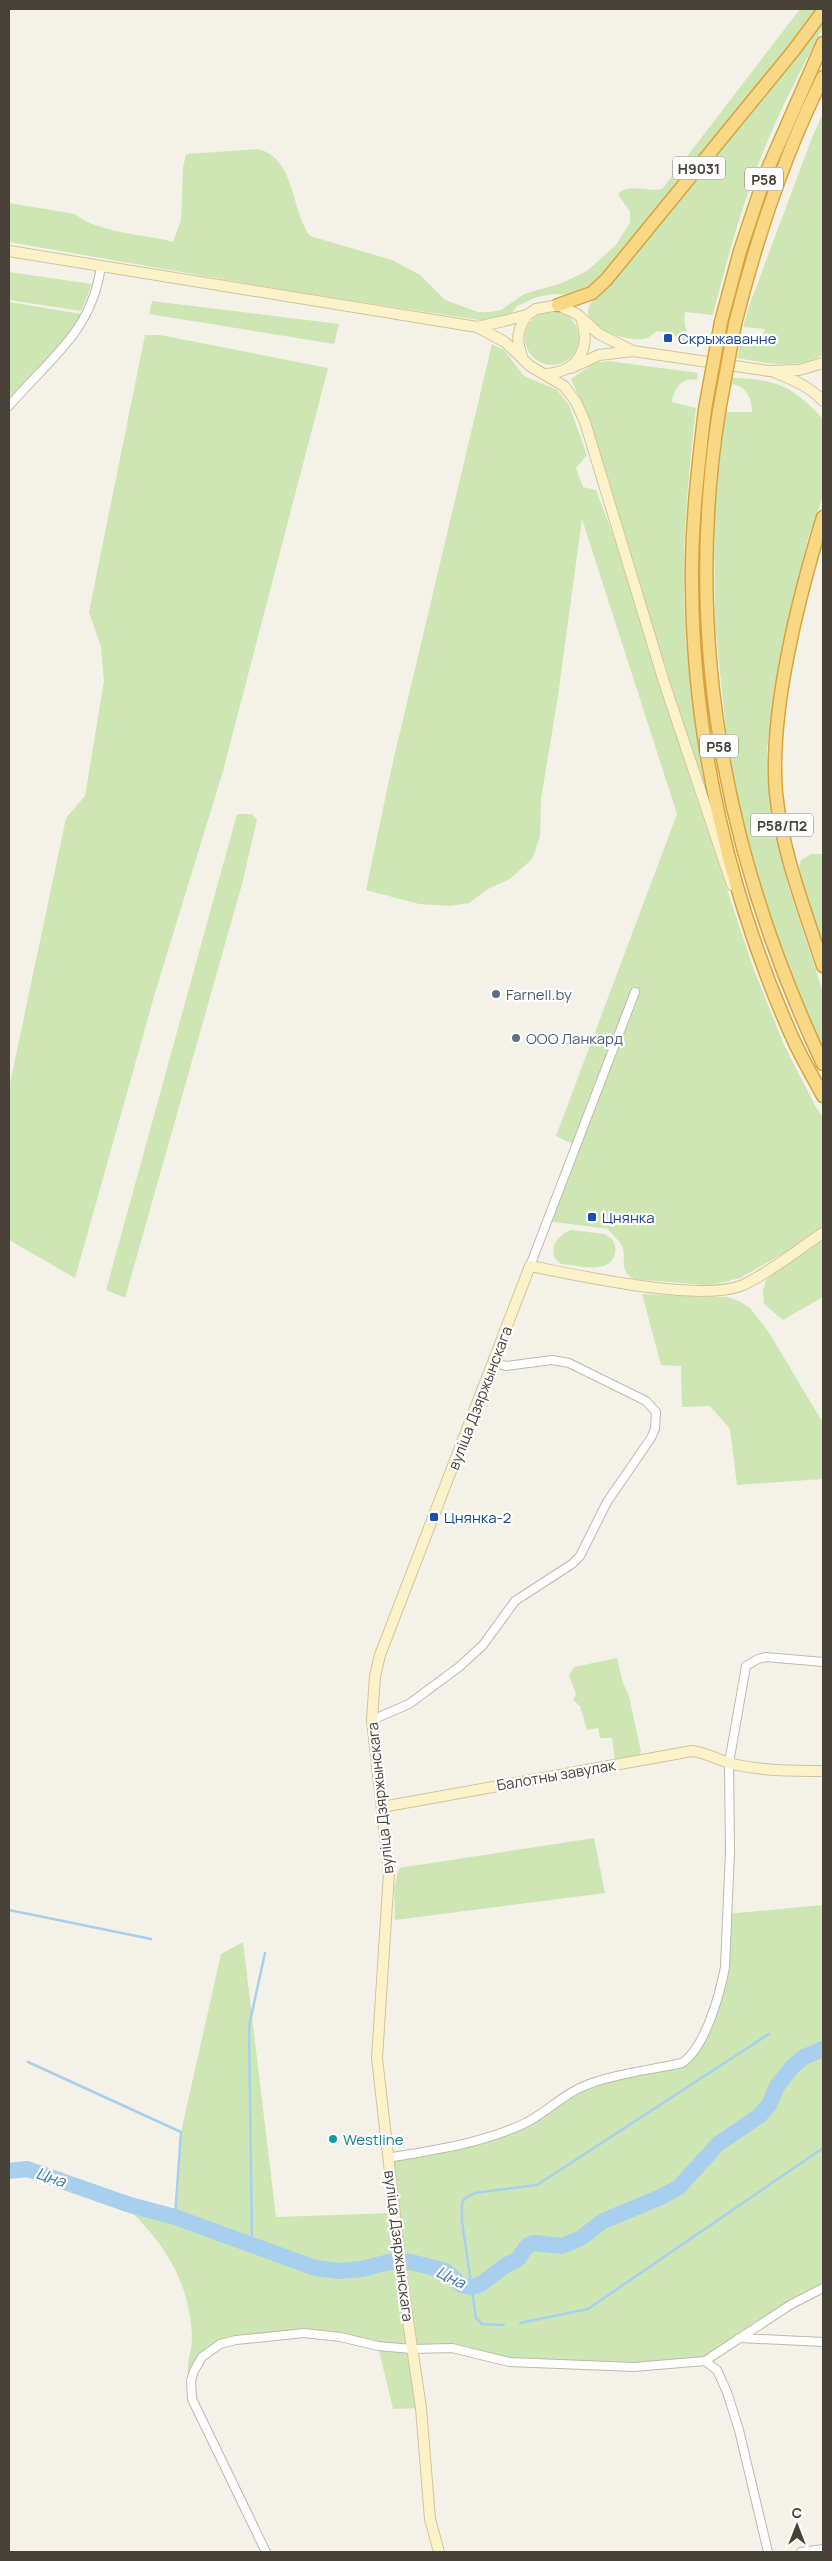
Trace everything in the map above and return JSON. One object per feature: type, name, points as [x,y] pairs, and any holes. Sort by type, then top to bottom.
[{"type":"highway","name":"Н9031","points":[[558,305],[592,293],[606,280],[782,66],[823,11]]},
{"type":"highway","name":"Р58","points":[[823,43],[789,116],[766,172],[740,251],[721,322],[705,410],[693,510],[692,587],[698,686],[716,800],[748,920],[794,1040],[823,1096]]},
{"type":"highway","name":"Р58","points":[[823,77],[765,221],[735,324],[711,461],[707,513],[706,599],[718,738],[732,807],[759,905],[777,960],[823,1064]]},
{"type":"highway","points":[[812,101],[823,88]]},
{"type":"highway","name":"Р58/П2","points":[[823,517],[784,679],[776,742],[775,767],[776,795],[783,828],[802,900],[823,966]]},
{"type":"main road","name":"Н9031","points":[[9,251],[477,327],[505,342],[530,366],[564,386],[576,402],[585,422],[655,654],[714,836],[725,869],[748,920]]},
{"type":"main road","name":"Н9031","points":[[477,327],[526,315],[536,309],[558,305]]},
{"type":"main road","points":[[558,305],[568,308],[599,334],[632,351]]},
{"type":"main road","points":[[522,357],[517,343],[517,334],[526,315]]},
{"type":"main road","points":[[572,368],[580,358],[585,346],[586,333],[582,321]]},
{"type":"main road","points":[[546,374],[556,374],[599,355],[632,351],[773,371],[800,370],[823,363]]},
{"type":"main road","points":[[773,371],[795,380],[814,392],[823,401]]},
{"type":"main road","points":[[530,1266],[649,1286],[685,1290],[726,1289],[741,1285],[764,1272],[823,1233]]},
{"type":"main road","name":"вуліца Дзяржынскага","points":[[439,2552],[430,2518],[421,2408],[398,2247],[380,2097],[376,2046],[388,1873],[372,1720],[375,1676],[380,1655],[530,1266]]},
{"type":"main road","name":"Балотны завулак","points":[[382,1807],[680,1752],[700,1752],[729,1764],[790,1771],[823,1771]]},
{"type":"street","points":[[9,406],[32,379],[59,354],[87,315],[98,289],[101,266]]},
{"type":"street","name":"вуліца Дзяржынскага","points":[[530,1266],[634,992]]},
{"type":"street","points":[[372,1720],[410,1704],[431,1689],[476,1653],[515,1601],[572,1564],[586,1546],[607,1502],[655,1430],[656,1412],[646,1401],[569,1363],[552,1360],[506,1366],[493,1362]]},
{"type":"street","points":[[388,2158],[456,2146],[522,2125],[556,2100],[589,2084],[682,2063],[690,2058],[698,2047],[721,1985],[725,1967],[730,1852],[729,1764],[746,1666],[758,1658],[766,1657],[823,1662]]},
{"type":"street","points":[[266,2552],[192,2399],[191,2381],[194,2370],[202,2358],[220,2344],[286,2334],[331,2336],[378,2346],[412,2349],[452,2348],[510,2362],[634,2367],[705,2360],[790,2305],[823,2288]]},
{"type":"street","points":[[739,2338],[823,2342]]},
{"type":"street","points":[[705,2360],[717,2370],[733,2411],[768,2552]]},
{"type":"street","points":[[801,2552],[823,2548]]},
{"type":"green space","points":[[800,9],[815,9],[768,74],[606,271],[587,290],[575,295],[553,294],[537,297],[517,306],[510,315],[485,321],[290,291],[9,242],[9,203],[75,214],[84,220],[108,229],[173,242],[181,220],[183,168],[186,154],[258,149],[270,154],[286,174],[304,225],[310,236],[392,260],[420,275],[445,300],[478,312],[501,310],[524,294],[562,283],[587,271],[615,246],[630,223],[630,211],[618,195],[620,192],[634,188],[662,189]]},
{"type":"green space","points":[[823,19],[823,27],[779,114],[755,172],[732,243],[713,315],[685,312],[684,321],[689,335],[694,342],[692,346],[678,341],[673,333],[657,331],[647,338],[630,339],[598,327],[591,320],[588,313],[592,301],[611,282],[744,122]]},
{"type":"green space","points":[[823,114],[823,355],[813,360],[792,364],[737,358],[739,346],[752,346],[760,340],[765,329],[743,327],[813,135]]},
{"type":"green space","points":[[9,272],[92,284],[81,311],[9,300]]},
{"type":"green space","points":[[152,301],[339,324],[334,344],[149,314]]},
{"type":"green space","points":[[9,302],[87,315],[9,406]]},
{"type":"green space","points":[[547,311],[557,311],[567,315],[575,323],[579,338],[575,353],[567,361],[557,365],[547,365],[537,361],[529,353],[525,343],[525,333],[529,323],[537,315]]},
{"type":"green space","points":[[145,335],[160,335],[328,368],[223,771],[155,993],[75,1278],[9,1240],[9,1088],[66,818],[85,796],[104,681],[101,647],[89,612]]},
{"type":"green space","points":[[492,344],[504,350],[524,376],[557,390],[569,405],[587,455],[576,468],[583,487],[596,490],[624,564],[692,785],[753,967],[784,1045],[823,1117],[823,1231],[740,1278],[721,1283],[705,1285],[633,1279],[624,1269],[622,1246],[608,1229],[547,1221],[577,1146],[556,1136],[677,814],[582,519],[558,696],[541,799],[540,837],[532,859],[510,879],[488,889],[469,903],[450,906],[419,904],[366,890],[392,766]]},
{"type":"green space","points":[[608,361],[698,373],[697,380],[687,380],[677,388],[672,402],[696,408],[686,515],[684,595],[686,644],[691,689],[709,799],[706,799],[586,412],[571,379],[594,363]]},
{"type":"green space","points":[[731,378],[760,380],[783,386],[802,399],[823,419],[823,496],[807,542],[782,654],[767,748],[770,804],[788,885],[823,992],[823,1047],[786,968],[752,864],[731,778],[715,624],[714,517],[725,412],[752,412],[751,402],[747,393],[740,387],[730,384]]},
{"type":"green space","points":[[237,814],[252,814],[257,820],[242,884],[125,1298],[106,1290]]},
{"type":"green space","points":[[811,854],[823,854],[823,953],[808,908],[799,866],[801,860]]},
{"type":"green space","points":[[571,1230],[604,1234],[611,1238],[615,1249],[612,1260],[607,1265],[600,1267],[561,1264],[556,1260],[553,1249],[561,1235]]},
{"type":"green space","points":[[823,1235],[823,1297],[783,1320],[764,1304],[763,1290],[766,1280]]},
{"type":"green space","points":[[642,1294],[727,1297],[739,1301],[750,1308],[768,1331],[823,1423],[823,1479],[737,1485],[730,1429],[710,1406],[682,1407],[681,1366],[661,1365]]},
{"type":"green space","points":[[617,1658],[623,1683],[629,1696],[641,1752],[638,1757],[615,1761],[612,1738],[600,1738],[598,1728],[587,1730],[580,1706],[573,1700],[576,1694],[569,1675],[574,1667]]},
{"type":"green space","points":[[594,1838],[605,1893],[395,1920],[394,1889],[399,1868]]},
{"type":"green space","points":[[823,1905],[823,2282],[705,2361],[634,2367],[509,2362],[452,2348],[413,2349],[421,2408],[393,2409],[378,2346],[304,2333],[236,2340],[211,2349],[194,2371],[192,2399],[188,2379],[192,2338],[190,2317],[180,2280],[162,2247],[123,2204],[175,2216],[181,2132],[221,1954],[243,1942],[276,2217],[393,2213],[388,2158],[508,2130],[589,2084],[690,2058],[721,1985],[727,1914]]},
{"type":"waterway","points":[[9,1910],[151,1939]]},
{"type":"waterway","points":[[252,2244],[249,2026],[265,1953]]},
{"type":"waterway","points":[[504,2325],[482,2324],[476,2318],[462,2221],[462,2203],[465,2198],[475,2193],[537,2185],[769,2034]]},
{"type":"waterway","name":"Цна","points":[[9,2171],[27,2169],[130,2205],[175,2217],[315,2268],[339,2271],[362,2269],[389,2262],[411,2262],[446,2271],[461,2285],[471,2287],[481,2284],[506,2265],[517,2260],[528,2245],[534,2243],[562,2246],[581,2238],[603,2221],[661,2197],[679,2187],[718,2144],[759,2116],[769,2105],[777,2086],[793,2066],[804,2057],[823,2049]]},
{"type":"waterway","points":[[28,2062],[181,2132],[175,2217]]},
{"type":"waterway","points":[[520,2323],[588,2309],[823,2148]]},
{"type":"place","name":"Скрыжаванне","points":[[668,338]]},
{"type":"place","name":"Farnell.by","points":[[496,994]]},
{"type":"place","name":"ООО Ланкард","points":[[516,1038]]},
{"type":"place","name":"Цнянка","points":[[592,1217]]},
{"type":"place","name":"Цнянка-2","points":[[434,1517]]},
{"type":"place","name":"Westline","points":[[333,2139]]}]
